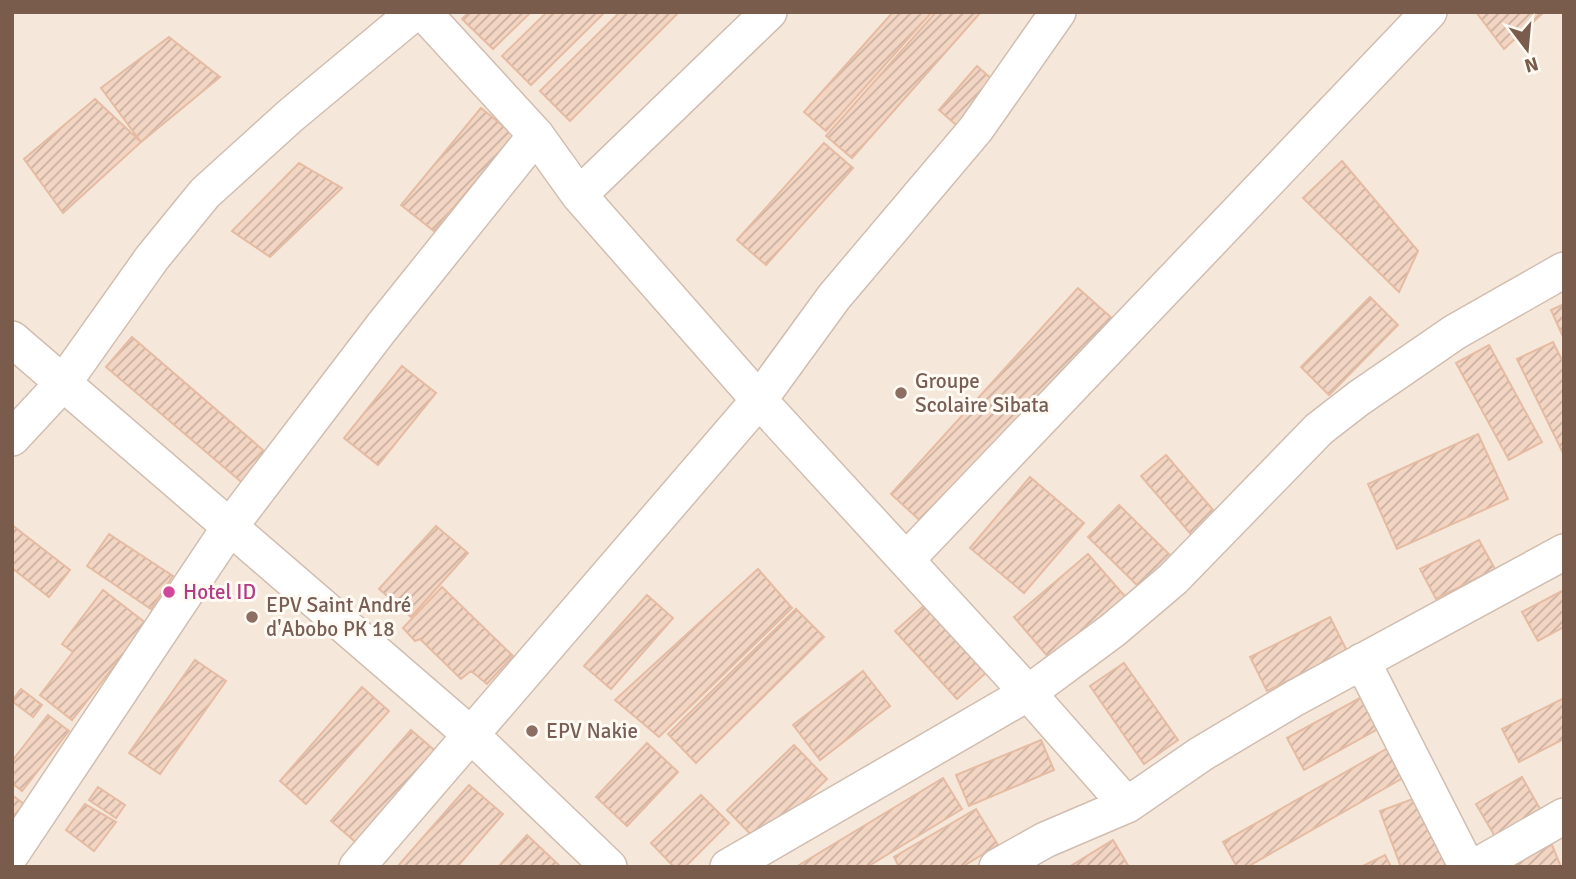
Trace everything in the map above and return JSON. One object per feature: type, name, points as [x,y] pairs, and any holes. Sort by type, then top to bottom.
[{"type":"street","points":[[12,438],[64,382],[152,258],[205,193],[290,116],[415,12]]},
{"type":"street","points":[[423,12],[536,135],[579,195],[759,400],[1127,805]]},
{"type":"street","points":[[579,195],[769,12]]},
{"type":"street","points":[[357,867],[759,400],[834,297],[976,129],[1058,12]]},
{"type":"street","points":[[906,560],[1429,12]]},
{"type":"street","points":[[12,853],[231,525],[382,327],[536,135]]},
{"type":"street","points":[[728,867],[1028,693],[1113,630],[1173,579],[1319,429],[1349,405],[1455,332],[1564,270]]},
{"type":"street","points":[[12,339],[231,525],[470,734],[609,867]]},
{"type":"street","points":[[997,867],[1045,840],[1127,805],[1201,754],[1362,661],[1564,552]]},
{"type":"street","points":[[1362,661],[1467,867]]},
{"type":"street","points":[[1475,867],[1564,816]]},
{"type":"shaded area","points":[[12,12],[1564,12],[1564,867],[12,867]]},
{"type":"building","points":[[469,12],[531,12],[493,49],[462,19]]},
{"type":"building","points":[[547,12],[605,12],[531,85],[502,56]]},
{"type":"building","points":[[620,12],[679,12],[570,121],[540,91]]},
{"type":"building","points":[[893,12],[932,12],[826,131],[804,112]]},
{"type":"building","points":[[936,12],[981,12],[852,158],[826,136]]},
{"type":"building","points":[[1476,12],[1544,12],[1504,49]]},
{"type":"building","points":[[169,37],[220,77],[141,142],[101,88]]},
{"type":"building","points":[[977,66],[1001,87],[963,131],[939,110]]},
{"type":"building","points":[[95,99],[141,142],[63,213],[24,159]]},
{"type":"building","points":[[481,108],[514,135],[434,231],[401,205]]},
{"type":"building","points":[[824,143],[853,168],[766,265],[737,240]]},
{"type":"building","points":[[1342,161],[1418,251],[1399,292],[1303,198]]},
{"type":"building","points":[[299,163],[342,188],[270,257],[232,231]]},
{"type":"building","points":[[1078,288],[1114,320],[926,526],[891,494]]},
{"type":"building","points":[[1370,297],[1398,325],[1329,395],[1301,367]]},
{"type":"building","points":[[1564,304],[1564,339],[1551,310]]},
{"type":"building","points":[[132,337],[270,456],[245,485],[106,367]]},
{"type":"building","points":[[1553,342],[1564,364],[1564,455],[1517,359]]},
{"type":"building","points":[[1489,345],[1542,442],[1509,460],[1456,363]]},
{"type":"building","points":[[402,366],[436,393],[378,465],[344,438]]},
{"type":"building","points":[[1478,434],[1508,499],[1397,549],[1368,484]]},
{"type":"building","points":[[1166,455],[1220,518],[1195,539],[1141,476]]},
{"type":"building","points":[[1030,477],[1084,523],[1024,593],[970,548]]},
{"type":"building","points":[[1119,505],[1175,560],[1143,591],[1088,537]]},
{"type":"building","points":[[12,525],[70,570],[49,597],[12,568]]},
{"type":"building","points":[[436,526],[468,553],[411,617],[379,589]]},
{"type":"building","points":[[109,534],[173,576],[151,609],[87,566]]},
{"type":"building","points":[[1479,540],[1495,569],[1436,599],[1420,569]]},
{"type":"building","points":[[1088,554],[1129,601],[1055,665],[1014,617]]},
{"type":"building","points":[[758,569],[792,608],[659,737],[615,700]]},
{"type":"building","points":[[442,587],[513,656],[487,684],[471,671],[461,679],[420,639],[415,641],[403,628]]},
{"type":"building","points":[[103,590],[147,624],[72,720],[40,695],[73,652],[62,644]]},
{"type":"building","points":[[1564,590],[1564,627],[1538,641],[1522,612]]},
{"type":"building","points":[[647,595],[673,618],[611,689],[584,666]]},
{"type":"building","points":[[927,603],[988,671],[957,699],[895,631]]},
{"type":"building","points":[[796,609],[824,637],[696,763],[668,734]]},
{"type":"building","points":[[1330,617],[1347,651],[1267,691],[1250,657]]},
{"type":"building","points":[[195,660],[226,681],[160,774],[129,753]]},
{"type":"building","points":[[1124,663],[1178,740],[1144,764],[1090,686]]},
{"type":"building","points":[[863,671],[890,706],[820,760],[793,725]]},
{"type":"building","points":[[362,687],[389,711],[306,804],[280,781]]},
{"type":"building","points":[[21,689],[42,705],[33,717],[12,701]]},
{"type":"building","points":[[1367,694],[1385,725],[1304,770],[1287,738]]},
{"type":"building","points":[[1564,698],[1564,739],[1519,762],[1502,729]]},
{"type":"building","points":[[48,715],[69,731],[22,791],[12,783],[12,761]]},
{"type":"building","points":[[411,730],[439,754],[359,845],[331,821]]},
{"type":"building","points":[[1041,740],[1054,770],[969,806],[956,775]]},
{"type":"building","points":[[647,743],[678,772],[627,826],[596,797]]},
{"type":"building","points":[[794,745],[827,779],[760,844],[727,810]]},
{"type":"building","points":[[1393,745],[1410,774],[1247,867],[1237,867],[1223,842]]},
{"type":"building","points":[[1522,777],[1543,814],[1497,840],[1476,804]]},
{"type":"building","points":[[943,778],[962,809],[867,867],[796,867]]},
{"type":"building","points":[[469,785],[503,814],[457,867],[397,867]]},
{"type":"building","points":[[98,787],[125,805],[116,818],[89,800]]},
{"type":"building","points":[[12,795],[28,807],[12,827]]},
{"type":"building","points":[[701,795],[729,823],[685,867],[674,867],[651,843]]},
{"type":"building","points":[[1421,796],[1447,867],[1401,867],[1380,811]]},
{"type":"building","points":[[85,804],[116,822],[94,851],[66,830]]},
{"type":"building","points":[[976,809],[998,845],[962,867],[899,867],[894,857]]},
{"type":"building","points":[[527,835],[561,867],[498,867]]},
{"type":"building","points":[[1113,840],[1129,867],[1069,867]]},
{"type":"building","points":[[1552,845],[1561,867],[1510,867],[1508,864]]},
{"type":"building","points":[[1385,855],[1391,867],[1361,867]]},
{"type":"place","name":"Groupe Scolaire Sibata","points":[[901,393]]},
{"type":"place","name":"Hotel ID","points":[[169,592]]},
{"type":"place","name":"EPV Saint André d'Abobo PK 18","points":[[252,617]]},
{"type":"place","name":"EPV Nakie","points":[[532,731]]}]
